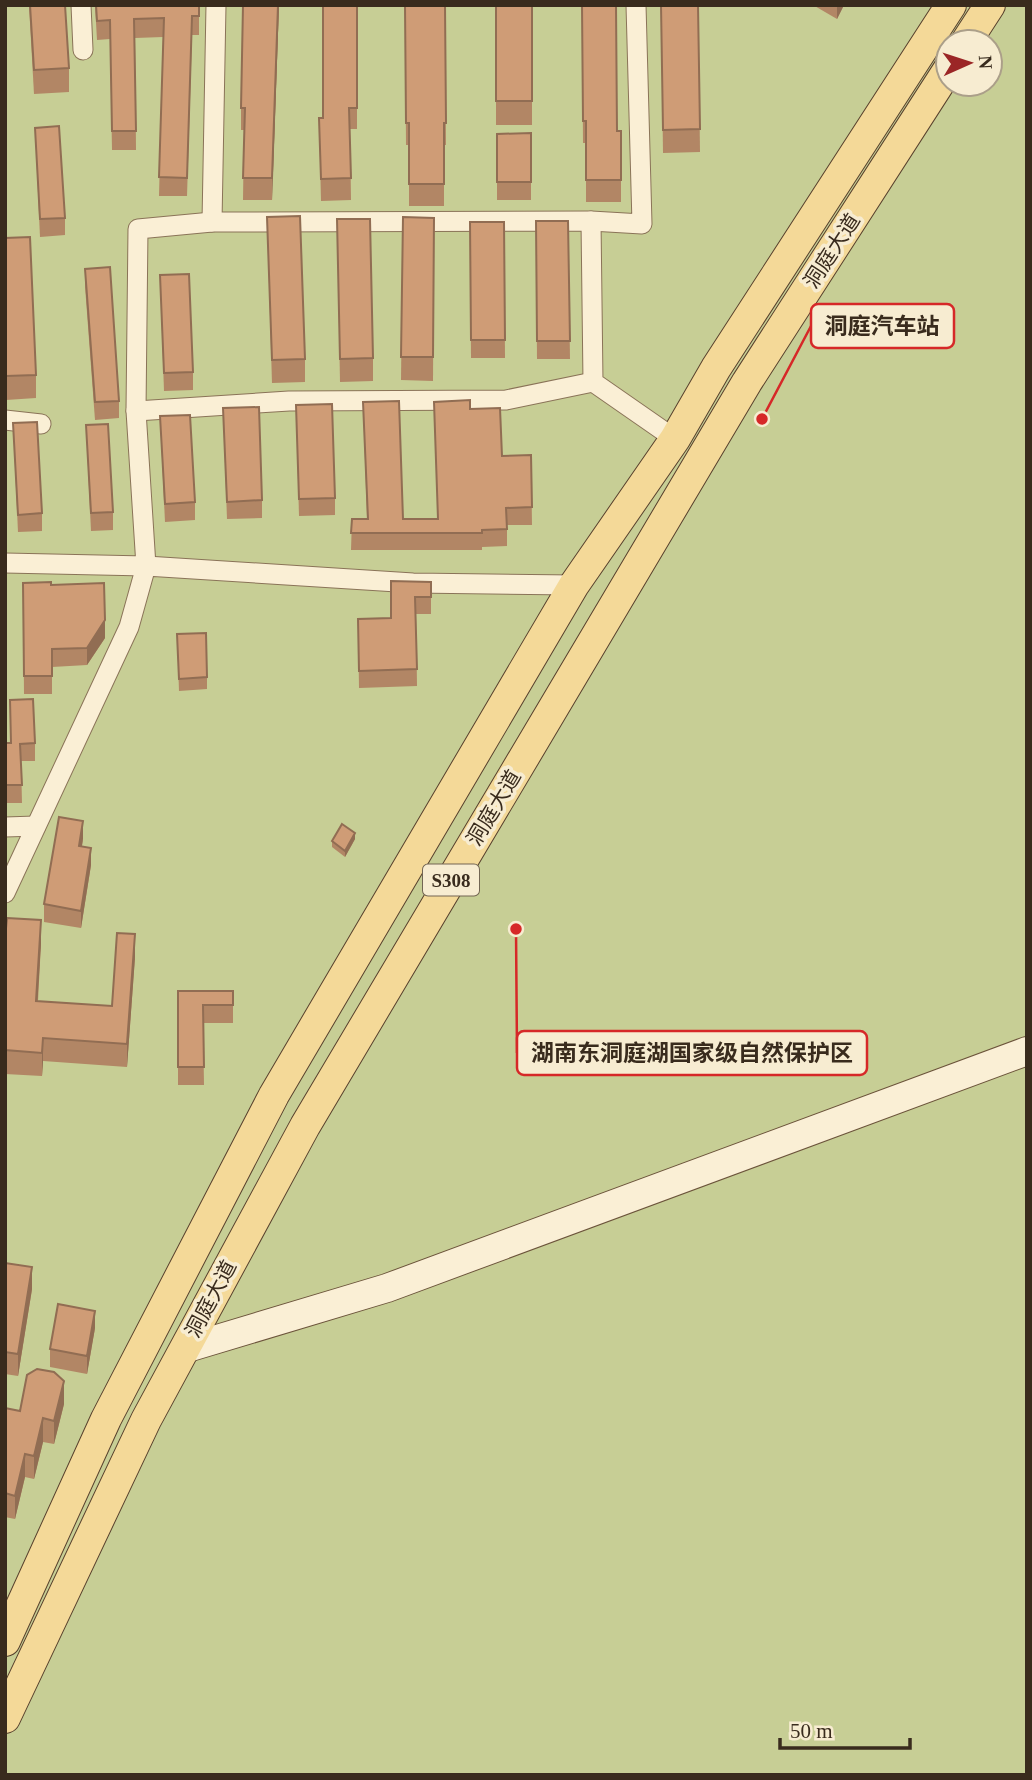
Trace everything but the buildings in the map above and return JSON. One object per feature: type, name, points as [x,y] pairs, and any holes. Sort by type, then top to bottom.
[{"type":"main road","name":"洞庭大道","points":[[8,1628],[106,1419],[274,1096],[574,585],[675,439],[716,368],[951,5]]},
{"type":"main road","points":[[975,28],[990,5]]},
{"type":"main road","name":"洞庭大道","points":[[5,1718],[146,1420],[312,1114],[740,394],[934,92]]},
{"type":"street","points":[[81,5],[83,50]]},
{"type":"street","points":[[212,222],[216,5]]},
{"type":"street","points":[[5,892],[129,627],[146,566],[136,411],[138,229],[212,222],[591,221],[642,224],[636,5]]},
{"type":"street","points":[[591,221],[593,382]]},
{"type":"street","points":[[136,411],[289,401],[506,400],[593,382],[675,439]]},
{"type":"street","points":[[5,420],[41,424]]},
{"type":"street","points":[[5,563],[146,566],[413,583],[574,585]]},
{"type":"street","points":[[5,827],[36,826]]},
{"type":"street","points":[[184,1349],[387,1288],[1027,1051]]},
{"type":"green space","points":[[5,5],[1027,5],[1027,1775],[5,1775]]},
{"type":"place","name":"洞庭汽车站","points":[[762,419]]},
{"type":"place","name":"湖南东洞庭湖国家级自然保护区","points":[[516,929]]}]
